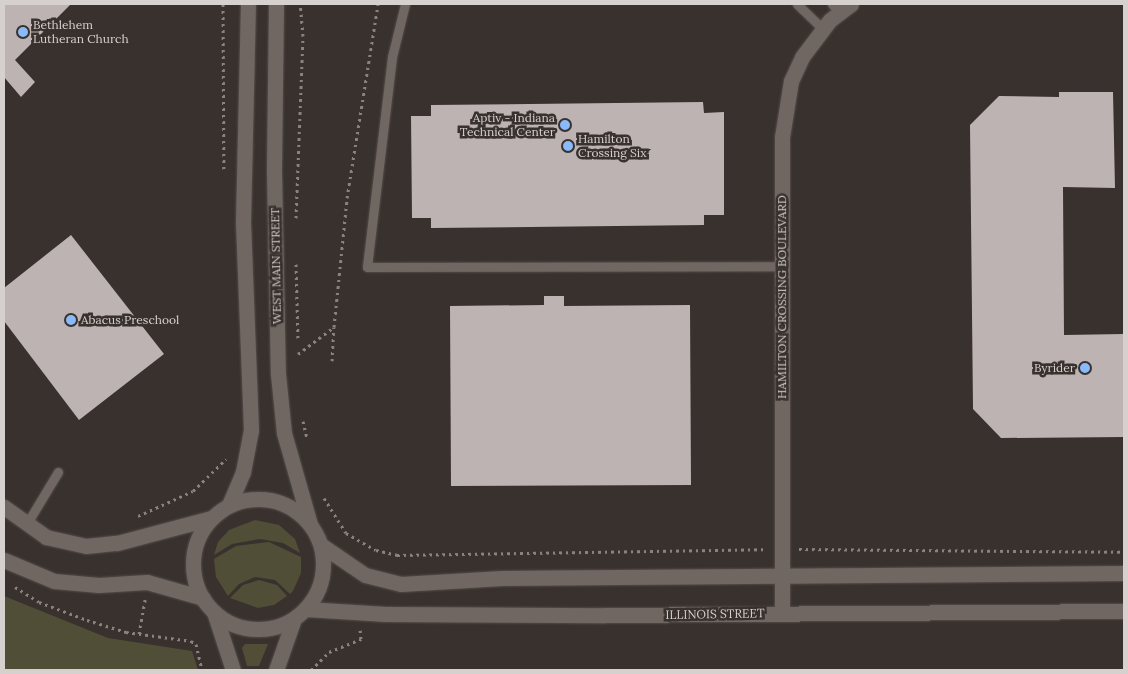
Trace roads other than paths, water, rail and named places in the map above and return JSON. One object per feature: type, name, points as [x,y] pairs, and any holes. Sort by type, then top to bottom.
[{"type":"street","points":[[228,505],[243,472],[251,430],[243,222],[248,4]]},
{"type":"street","name":"WEST MAIN STREET","points":[[276,4],[274,172],[278,374],[284,433],[310,524]]},
{"type":"street","name":"HAMILTON CROSSING BOULEVARD","points":[[782,613],[783,266],[781,165],[786,106],[791,81],[802,58],[841,6]]},
{"type":"street","points":[[276,670],[300,614],[322,579],[321,545],[310,524],[292,509],[269,500],[241,501],[228,505],[211,518],[202,532],[194,558],[196,584],[203,598],[214,612],[227,622],[253,629],[281,626],[300,614]]},
{"type":"street","points":[[4,507],[26,525],[46,537],[86,546],[117,543],[211,518]]},
{"type":"street","points":[[321,545],[365,574],[401,584],[502,578],[1124,573]]},
{"type":"street","points":[[4,560],[54,581],[99,585],[147,582],[203,598]]},
{"type":"street","name":"ILLINOIS STREET","points":[[300,614],[1124,611]]},
{"type":"street","points":[[214,612],[233,670]]},
{"type":"lane","points":[[404,4],[392,57],[367,267],[783,266]]},
{"type":"lane","points":[[797,4],[823,28]]},
{"type":"lane","points":[[26,525],[58,472]]},
{"type":"place","name":"Bethlehem Lutheran Church","points":[[23,32]]},
{"type":"place","name":"Aptiv - Indiana Technical Center","points":[[565,125]]},
{"type":"place","name":"Hamilton Crossing Six","points":[[568,146]]},
{"type":"place","name":"Abacus Preschool","points":[[71,320]]},
{"type":"place","name":"Byrider","points":[[1085,368]]}]
